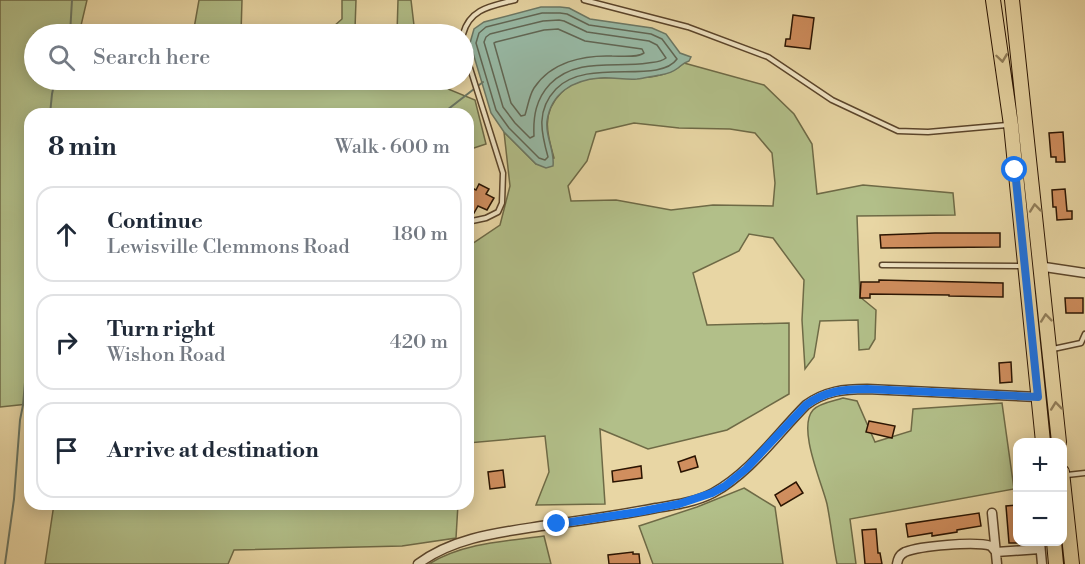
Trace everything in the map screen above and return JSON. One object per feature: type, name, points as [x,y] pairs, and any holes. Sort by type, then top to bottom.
[{"type":"main road","points":[[993,0],[1011,125],[1043,438]]},
{"type":"main road","points":[[1012,0],[1059,438]]},
{"type":"main road","points":[[1065,492],[1072,564]]},
{"type":"main road","points":[[1054,546],[1056,564]]},
{"type":"street","points":[[1026,266],[1085,273]]},
{"type":"street","points":[[418,564],[441,550],[488,535],[638,512],[679,504],[712,493],[746,469],[806,405],[815,398],[833,391],[867,389],[1038,397]]},
{"type":"street","points":[[992,513],[997,564]]},
{"type":"street","points":[[897,564],[904,553],[933,547],[984,544],[991,546],[996,552]]},
{"type":"street","points":[[996,552],[1034,546]]},
{"type":"street","points":[[1040,546],[1042,564]]},
{"type":"lane","points":[[467,24],[484,8],[515,0]]},
{"type":"lane","points":[[584,0],[688,27],[768,57],[832,100],[898,131],[928,132],[1011,125]]},
{"type":"lane","points":[[474,82],[502,173],[502,204],[498,212],[474,221]]},
{"type":"lane","points":[[882,265],[1026,266]]},
{"type":"lane","points":[[1050,350],[1081,343],[1085,334]]},
{"type":"lane","points":[[1067,474],[1085,473]]},
{"type":"green space","points":[[0,0],[87,0],[81,24],[24,24],[24,90],[450,90],[475,100],[486,144],[474,148],[474,108],[24,108],[24,404],[0,407]]},
{"type":"green space","points":[[199,0],[242,0],[241,24],[195,24]]},
{"type":"green space","points":[[342,0],[356,0],[355,24],[336,24],[342,19]]},
{"type":"green space","points":[[398,0],[411,0],[414,24],[397,24]]},
{"type":"green space","points":[[684,63],[764,85],[794,114],[812,144],[817,194],[863,185],[953,193],[955,215],[857,216],[860,297],[876,310],[875,339],[869,349],[859,350],[858,320],[820,321],[814,357],[805,369],[802,320],[804,280],[773,238],[749,234],[739,251],[693,273],[707,325],[789,323],[789,394],[727,430],[648,449],[600,429],[605,504],[536,505],[549,472],[545,436],[474,442],[474,243],[500,225],[510,186],[504,132],[536,164],[554,158],[547,124],[550,108],[561,93],[574,84],[588,79],[655,76],[670,72]],"holes":[[[634,123],[679,128],[730,129],[755,133],[772,153],[775,183],[773,206],[713,205],[671,210],[616,200],[571,201],[568,186],[587,161],[596,132]]]},
{"type":"green space","points":[[843,398],[857,401],[875,442],[911,431],[913,409],[1002,403],[1013,489],[850,519],[856,564],[837,564],[827,504],[809,442],[809,418],[813,410],[823,404]]},
{"type":"green space","points":[[744,488],[775,507],[783,564],[653,564],[639,526],[697,507]]},
{"type":"green space","points":[[53,510],[458,510],[456,538],[402,546],[234,550],[228,564],[45,564]]},
{"type":"green space","points":[[544,536],[551,564],[429,564],[470,547]]},
{"type":"water","points":[[541,7],[569,8],[590,19],[652,28],[666,34],[680,53],[691,57],[689,61],[665,74],[637,79],[590,79],[565,90],[558,96],[549,111],[547,133],[553,154],[553,166],[546,168],[536,164],[504,132],[491,113],[474,56],[474,29],[484,22]]},
{"type":"building","points":[[793,15],[814,18],[810,49],[785,46],[786,39],[790,39]]},
{"type":"building","points":[[1063,132],[1065,162],[1056,162],[1056,157],[1051,157],[1049,133]]},
{"type":"building","points":[[479,184],[489,189],[486,194],[494,198],[487,210],[478,206],[474,213],[474,189],[476,190]]},
{"type":"building","points":[[1065,189],[1067,211],[1072,211],[1072,219],[1057,220],[1056,207],[1053,207],[1052,190]]},
{"type":"building","points":[[1000,233],[1000,247],[881,248],[880,235]]},
{"type":"building","points":[[879,280],[1003,283],[1003,297],[870,294],[870,298],[860,298],[861,282],[879,282]]},
{"type":"building","points":[[1065,298],[1083,298],[1083,313],[1066,313]]},
{"type":"building","points":[[1011,362],[1012,382],[1000,383],[999,363]]},
{"type":"building","points":[[869,421],[895,426],[892,438],[866,432]]},
{"type":"building","points":[[695,456],[698,467],[681,472],[678,462]]},
{"type":"building","points":[[641,466],[642,478],[613,482],[612,471]]},
{"type":"building","points":[[503,470],[505,487],[490,489],[488,472]]},
{"type":"building","points":[[796,482],[803,493],[781,506],[775,495]]},
{"type":"building","points":[[1013,505],[1013,543],[1009,543],[1006,506]]},
{"type":"building","points":[[979,513],[981,526],[932,536],[932,533],[908,537],[906,524]]},
{"type":"building","points":[[876,529],[878,553],[880,553],[882,564],[865,564],[862,530]]},
{"type":"building","points":[[633,552],[633,554],[639,554],[640,564],[609,564],[608,555]]},
{"type":"waterway","points":[[71,24],[72,0]]},
{"type":"waterway","points":[[474,89],[483,82]]},
{"type":"waterway","points":[[51,108],[53,90]]},
{"type":"waterway","points":[[450,108],[473,90]]},
{"type":"waterway","points":[[5,564],[24,394]]},
{"type":"route","points":[[557,524],[679,504],[712,493],[746,469],[806,405],[825,393],[848,389],[867,389],[1038,397],[1015,170]]}]
